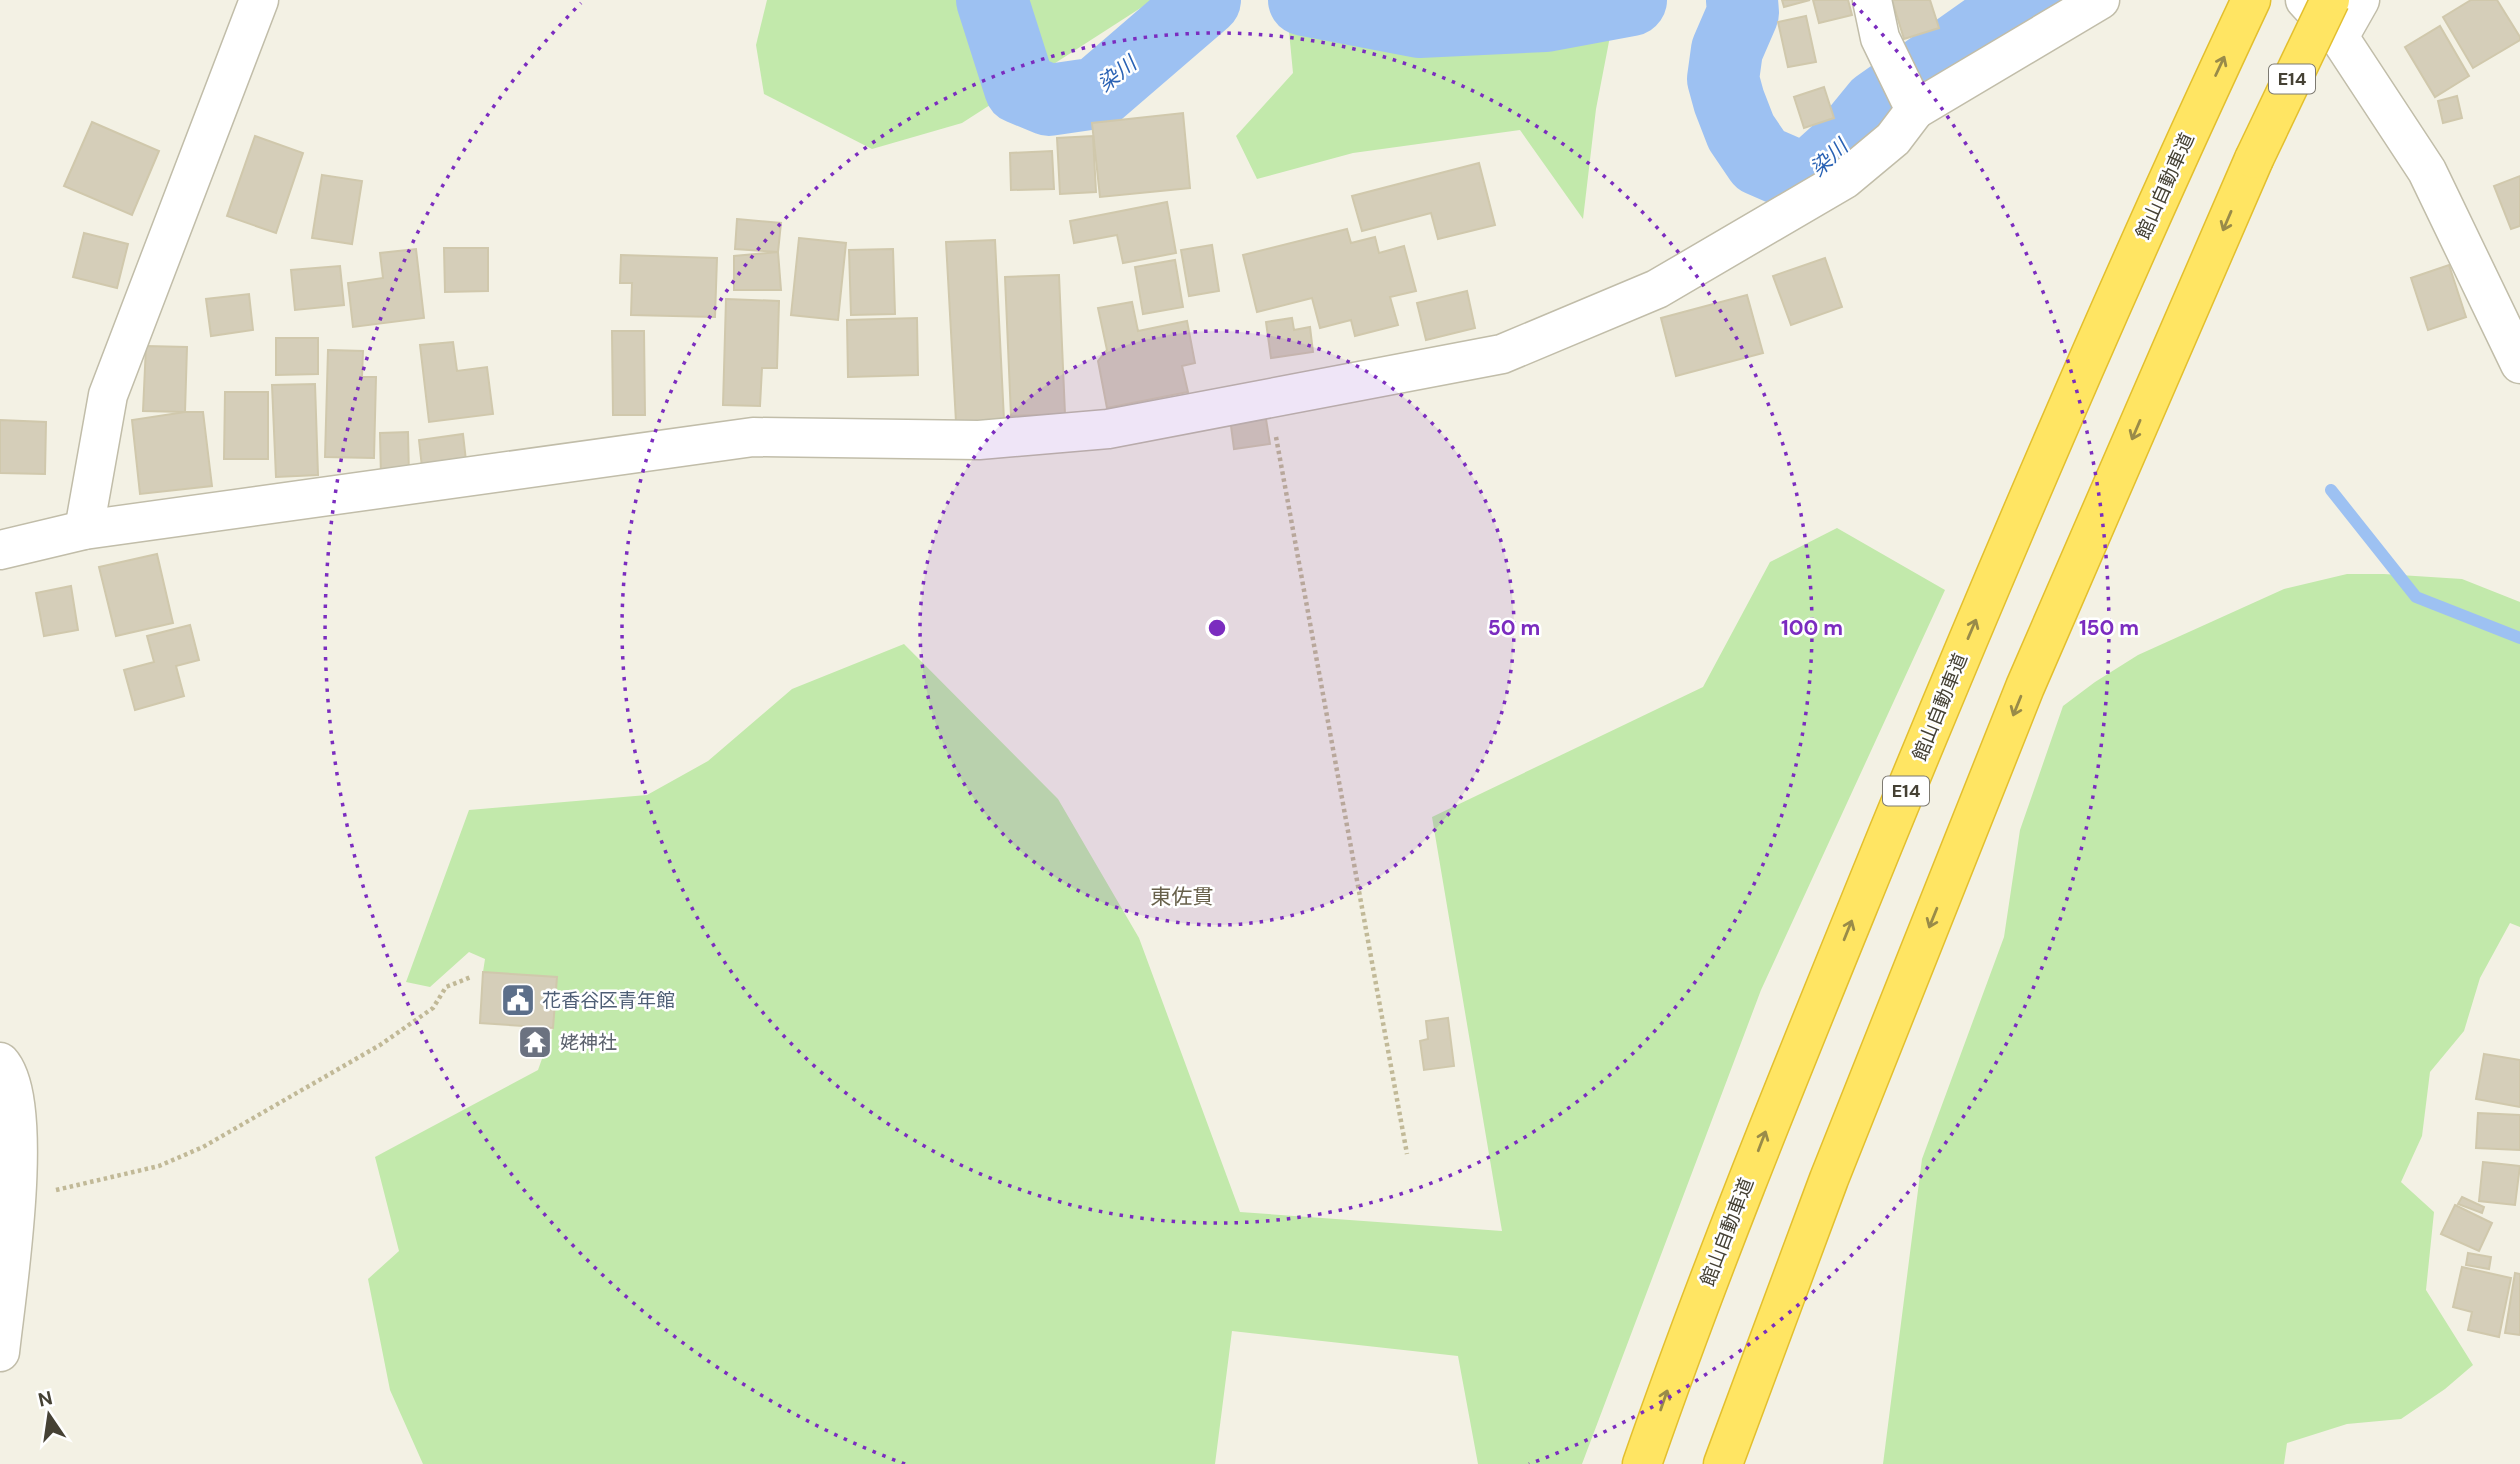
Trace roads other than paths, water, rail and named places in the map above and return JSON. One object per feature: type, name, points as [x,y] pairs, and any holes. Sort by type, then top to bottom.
[{"type":"highway","name":"館山自動車道","points":[[1642,1464],[1763,1138],[1951,680],[2191,127],[2251,0]]},
{"type":"highway","name":"E14","points":[[1723,1464],[1829,1179],[2025,687],[2254,159],[2330,0]]},
{"type":"street","points":[[83,530],[108,395],[259,0]]},
{"type":"street","points":[[0,550],[83,530],[752,437],[1006,439],[1108,429],[1502,354],[1657,289],[1844,179],[1892,139],[1905,90],[1880,38],[1872,0]]},
{"type":"street","points":[[1905,90],[2100,0]]},
{"type":"street","points":[[2305,0],[2339,37],[2427,171],[2520,364]]},
{"type":"street","points":[[2339,37],[2360,0]]},
{"type":"street","points":[[0,1062],[7,1070],[17,1117],[18,1198],[0,1352]]},
{"type":"waterway","name":"染川","points":[[992,0],[1020,88],[1049,100],[1097,93],[1205,0]]},
{"type":"waterway","name":"染川","points":[[1304,0],[1419,22],[1545,16],[1631,0]]},
{"type":"waterway","name":"染川","points":[[1742,0],[1743,13],[1727,50],[1723,79],[1729,101],[1741,132],[1760,160],[1806,180],[1846,144],[1877,106],[2027,0]]},
{"type":"waterway","points":[[2331,490],[2416,597],[2520,638]]},
{"type":"place","name":"花香谷区青年館","points":[[518,1000]]},
{"type":"place","name":"姥神社","points":[[535,1042]]},
{"type":"district","name":"東佐貫","points":[[1182,897]]}]
